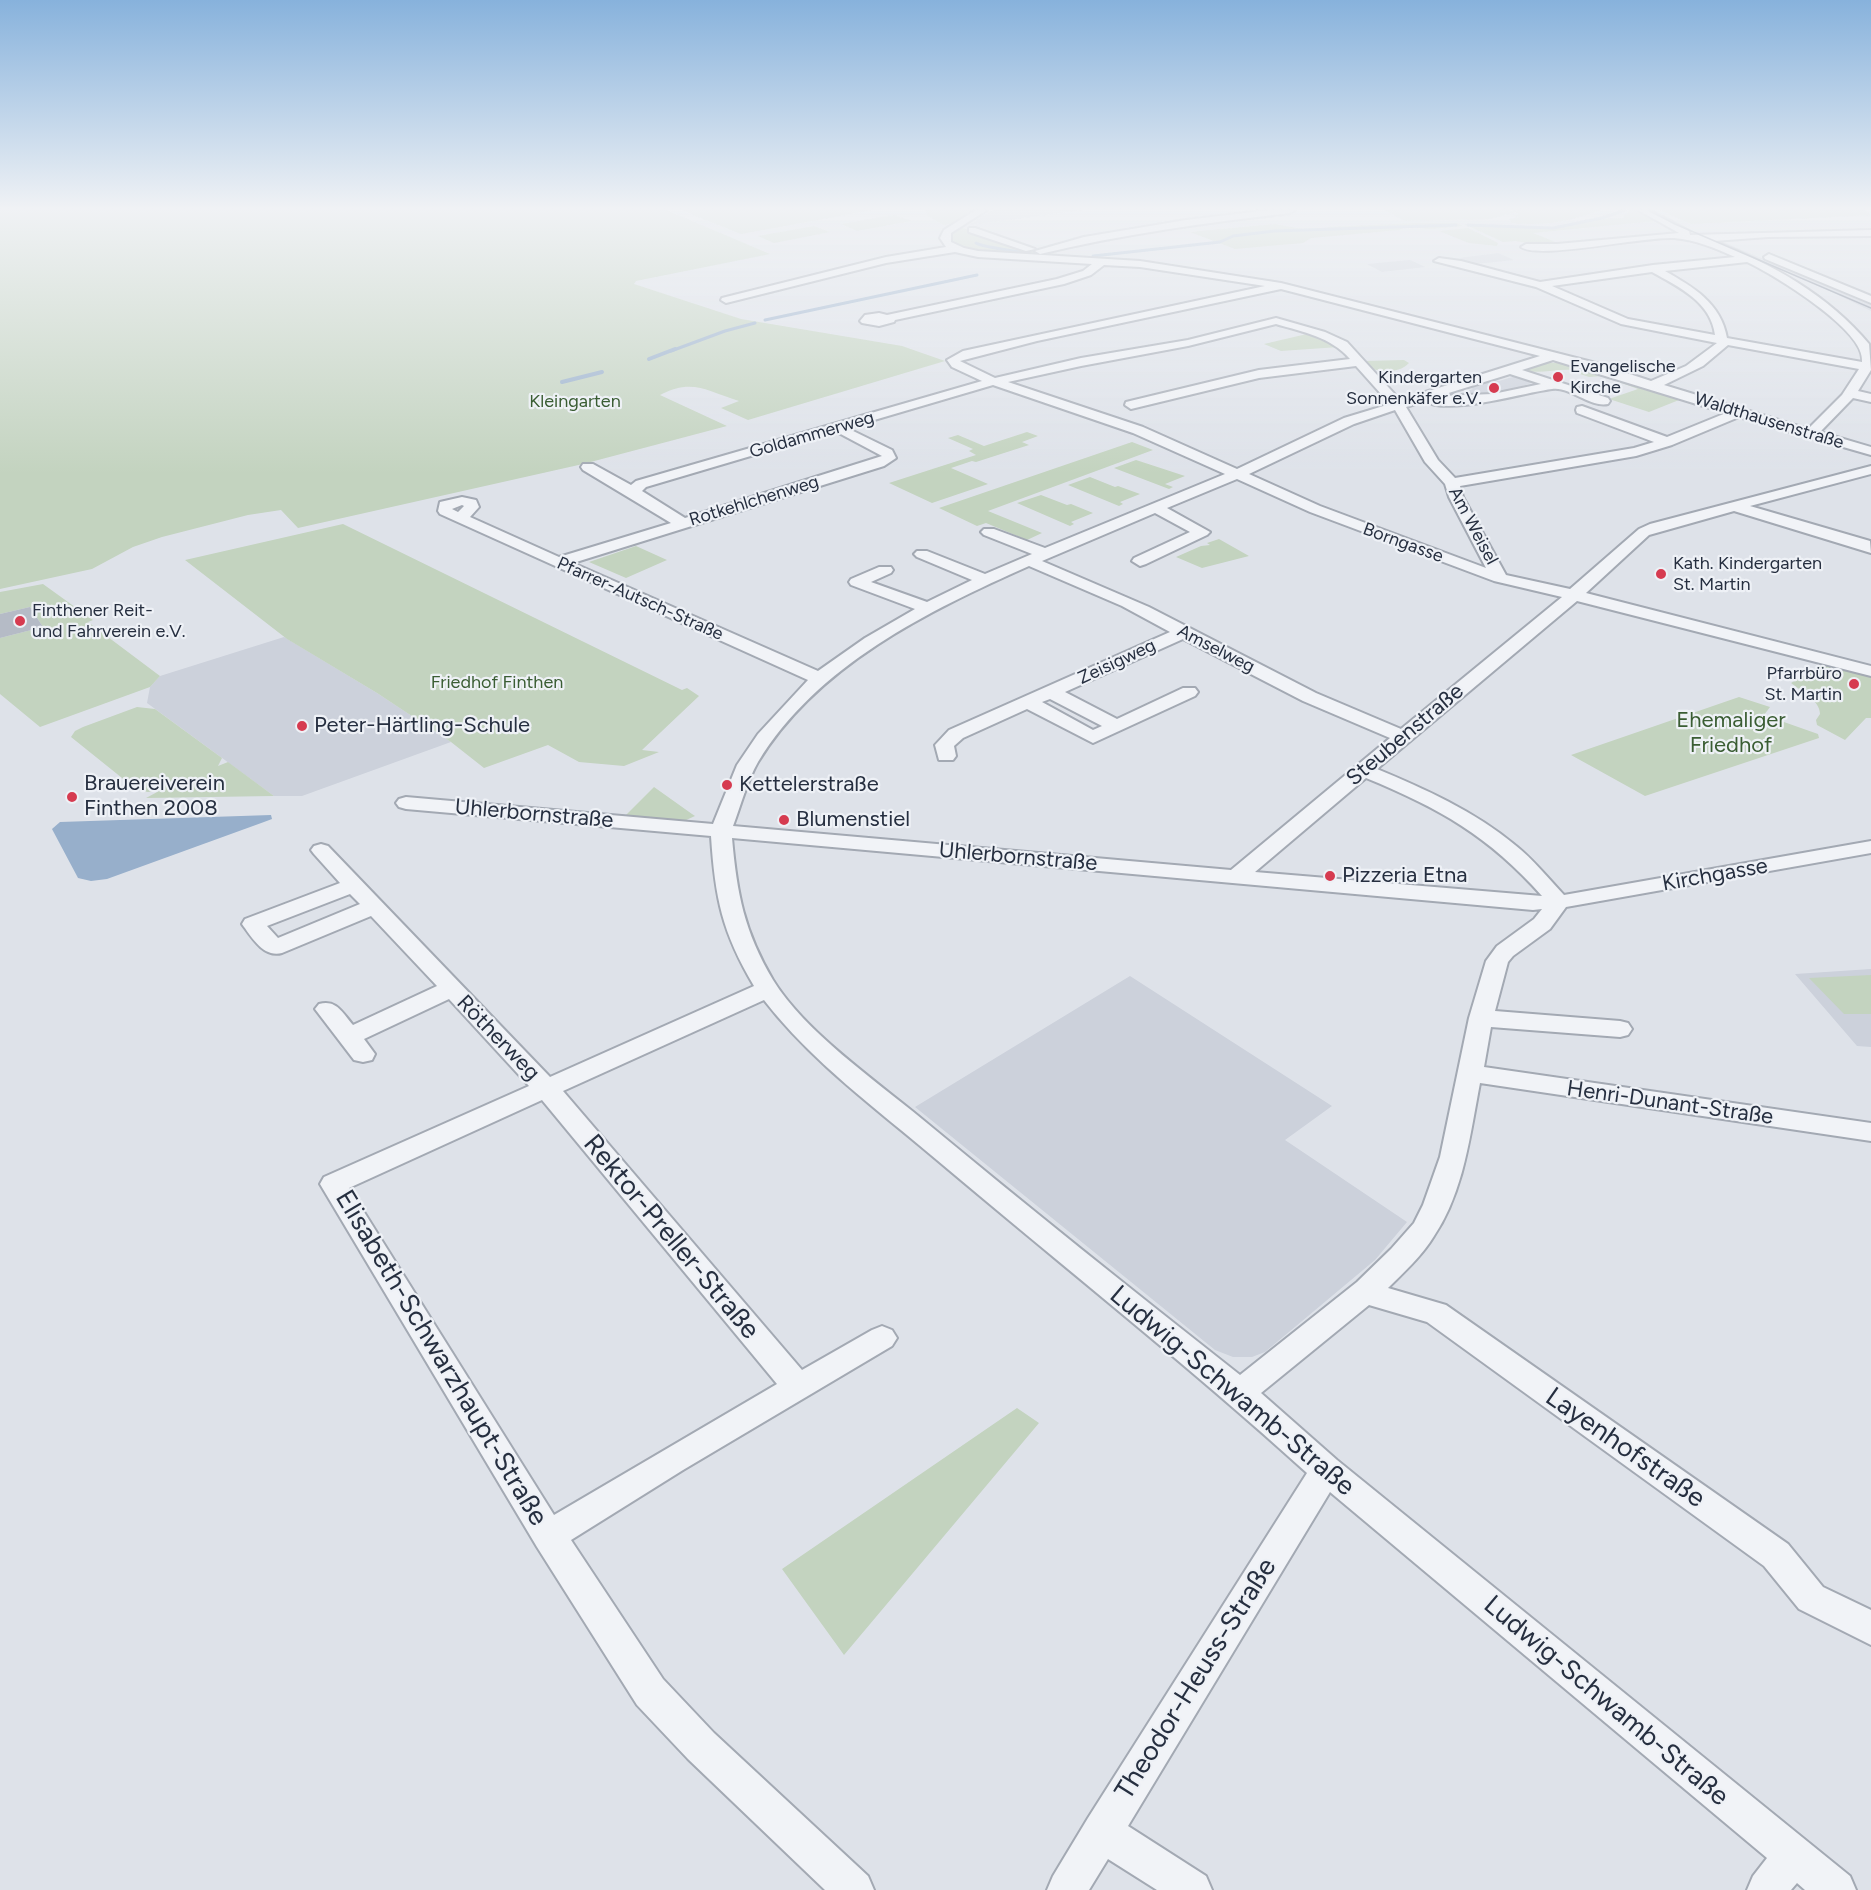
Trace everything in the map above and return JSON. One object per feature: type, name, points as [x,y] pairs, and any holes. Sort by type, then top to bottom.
[{"type":"street","points":[[726,300],[733,298]]},
{"type":"street","points":[[888,318],[983,298]]},
{"type":"street","name":"Borngasse","points":[[1225,298],[967,354],[954,358],[954,362],[995,382],[1138,430],[1360,527],[1500,578],[1871,671]]},
{"type":"street","name":"Waldthausenstraße","points":[[1328,298],[1552,356],[1871,451]]},
{"type":"street","points":[[1569,298],[1618,320],[1867,367]]},
{"type":"street","points":[[1652,385],[1680,375],[1701,363],[1723,344],[1722,330],[1710,309],[1699,298]]},
{"type":"street","points":[[1810,434],[1819,429],[1849,393],[1867,367],[1869,356],[1861,339],[1811,298]]},
{"type":"street","name":"Am Weisel","points":[[1276,321],[1340,341],[1397,404],[1432,462],[1452,483],[1456,497],[1500,578]]},
{"type":"street","name":"Goldammerweg","points":[[634,493],[634,489],[642,484],[995,382],[1081,362],[1188,343],[1276,321]]},
{"type":"street","points":[[721,830],[741,779],[767,734],[820,678],[871,642],[928,608],[1036,557],[1237,474],[1334,428],[1397,404],[1552,356]]},
{"type":"street","points":[[1131,405],[1260,374],[1357,362]]},
{"type":"street","points":[[1508,369],[1604,400]]},
{"type":"street","points":[[1413,399],[1495,399],[1554,384]]},
{"type":"street","points":[[1849,393],[1871,398]]},
{"type":"street","points":[[1582,410],[1667,442]]},
{"type":"street","points":[[1452,483],[1623,454],[1667,442],[1738,413]]},
{"type":"street","name":"Rotkehlchenweg","points":[[559,562],[879,464],[889,458],[887,453],[838,428]]},
{"type":"street","points":[[588,467],[682,523]]},
{"type":"street","name":"Steubenstraße","points":[[1237,876],[1530,630],[1540,625],[1644,532],[1655,527],[1871,470]]},
{"type":"street","points":[[1735,506],[1865,544],[1871,548]]},
{"type":"street","points":[[1140,561],[1202,532],[1155,507]]},
{"type":"street","name":"Pfarrer-Autsch-Straße","points":[[461,517],[793,668],[820,678]]},
{"type":"street","points":[[989,532],[1036,557]]},
{"type":"street","points":[[922,554],[985,580]]},
{"type":"street","name":"Amselweg","points":[[1036,557],[1348,716],[1403,736]]},
{"type":"street","points":[[885,570],[856,582],[928,608]]},
{"type":"street","name":"Zeisigweg","points":[[946,756],[944,745],[956,734],[1182,633]]},
{"type":"street","name":"Zeisigweg","points":[[1051,692],[1116,726]]},
{"type":"street","points":[[1028,702],[1093,737],[1189,692]]},
{"type":"street","points":[[1240,1393],[1364,1292],[1401,1257],[1424,1230],[1437,1204],[1453,1157],[1481,1018],[1497,961],[1505,951],[1542,924],[1559,902],[1508,849],[1488,835],[1404,786],[1363,770]]},
{"type":"street","name":"Uhlerbornstraße","points":[[406,803],[1524,902],[1559,902]]},
{"type":"street","name":"Ludwig-Schwamb-Straße","points":[[721,830],[724,882],[732,917],[742,942],[768,989],[789,1016],[829,1055],[1061,1250],[1240,1393],[1326,1470],[1836,1890]]},
{"type":"street","name":"Kirchgasse","points":[[1559,902],[1871,847]]},
{"type":"street","name":"Rötherweg","points":[[321,850],[545,1088]]},
{"type":"street","points":[[353,885],[253,924],[274,948],[373,907]]},
{"type":"street","name":"Rötherweg","points":[[327,1009],[356,1045],[451,989]]},
{"type":"street","name":"Elisabeth-Schwarzhaupt-Straße","points":[[768,989],[333,1184],[549,1536],[650,1692],[701,1746],[854,1890]]},
{"type":"street","points":[[1481,1018],[1620,1029]]},
{"type":"street","name":"Henri-Dunant-Straße","points":[[1470,1073],[1871,1132]]},
{"type":"street","name":"Rektor-Preller-Straße","points":[[545,1088],[798,1387]]},
{"type":"street","name":"Layenhofstraße","points":[[1364,1292],[1436,1313],[1776,1555],[1811,1598],[1871,1628]]},
{"type":"street","points":[[549,1536],[882,1338]]},
{"type":"street","name":"Theodor-Heuss-Straße","points":[[1067,1890],[1326,1470]]},
{"type":"street","points":[[1102,1832],[1192,1890]]},
{"type":"street","points":[[1767,1890],[1793,1855]]},
{"type":"shaded area","points":[[1845,298],[1855,298],[1871,305],[1871,311]]},
{"type":"shaded area","name":"Kindergarten Sonnenkäfer e.V.","points":[[1519,375],[1538,381],[1489,397],[1485,394],[1453,397],[1446,393],[1458,394],[1473,389],[1466,386],[1491,379],[1499,381]]},
{"type":"shaded area","name":"Peter-Härtling-Schule","points":[[284,637],[377,693],[451,742],[302,796],[274,796],[147,703],[150,687],[160,676]]},
{"type":"shaded area","points":[[1871,969],[1871,1047],[1857,1046],[1795,974]]},
{"type":"shaded area","points":[[1130,976],[1332,1106],[1285,1140],[1407,1222],[1375,1260],[1265,1352],[1252,1357],[1233,1357],[1215,1350],[915,1107]]},
{"type":"green space","name":"Kleingarten","points":[[0,298],[677,298],[741,319],[902,346],[945,361],[748,420],[721,408],[739,401],[700,388],[681,387],[660,395],[727,426],[583,464],[298,528],[281,510],[248,515],[162,537],[133,547],[92,569],[0,589]]},
{"type":"green space","points":[[1311,333],[1339,347],[1281,351],[1264,344]]},
{"type":"green space","points":[[1404,360],[1409,363],[1401,369],[1386,371],[1371,369],[1364,361]]},
{"type":"green space","points":[[1541,362],[1572,364],[1718,410],[1679,400],[1649,412],[1609,399],[1638,389],[1602,376],[1589,377],[1575,370],[1536,372],[1521,369]]},
{"type":"green space","points":[[1027,432],[1038,436],[1022,442],[1029,445],[951,468],[988,484],[932,503],[889,483],[976,455],[969,451],[973,449],[948,438],[958,435],[984,446]]},
{"type":"green space","points":[[1132,442],[1153,450],[988,511],[1042,533],[1027,540],[986,523],[977,526],[939,508]]},
{"type":"green space","points":[[1136,460],[1185,476],[1165,484],[1173,487],[1169,489],[1114,468]]},
{"type":"green space","points":[[1090,477],[1140,494],[1120,502],[1123,504],[1119,506],[1068,485]]},
{"type":"green space","points":[[1041,495],[1093,513],[1071,522],[1074,524],[1070,526],[1017,503]]},
{"type":"green space","name":"Friedhof Finthen","points":[[343,524],[682,690],[687,688],[699,696],[642,750],[659,752],[624,766],[579,762],[548,745],[484,768],[451,742],[377,693],[287,639],[185,560]]},
{"type":"green space","points":[[1219,539],[1249,556],[1202,568],[1176,557],[1201,546],[1210,545],[1207,543]]},
{"type":"green space","points":[[636,546],[667,560],[626,578],[589,562]]},
{"type":"green space","points":[[43,584],[93,620],[88,622],[160,676],[150,687],[40,727],[0,694],[0,638],[43,627],[30,607],[0,614],[0,592]]},
{"type":"green space","points":[[1824,664],[1871,673],[1871,718],[1866,718],[1845,740],[1817,725],[1816,720],[1820,714],[1817,704],[1791,683]]},
{"type":"green space","name":"Ehemaliger Friedhof","points":[[1739,697],[1770,707],[1764,715],[1818,734],[1819,738],[1645,796],[1571,755]]},
{"type":"green space","points":[[137,707],[155,709],[222,758],[218,766],[228,762],[274,796],[146,798],[161,790],[148,792],[137,790],[71,737],[75,731],[83,727]]},
{"type":"green space","points":[[654,787],[695,816],[684,821],[626,815]]},
{"type":"green space","points":[[1871,975],[1871,1014],[1844,1014],[1809,978]]},
{"type":"green space","points":[[1017,1408],[1039,1423],[844,1655],[782,1569]]},
{"type":"water","points":[[271,815],[272,819],[264,822],[107,879],[91,881],[78,878],[52,829],[60,822]]},
{"type":"building","name":"Finthener Reit- und Fahrverein e.V.","points":[[30,607],[43,627],[0,638],[0,614]]},
{"type":"waterway","points":[[765,320],[868,298]]},
{"type":"waterway","points":[[671,351],[725,331],[755,323]]},
{"type":"waterway","points":[[649,359],[675,349]]},
{"type":"waterway","points":[[562,382],[602,372]]},
{"type":"tram line","points":[[1848,298],[1871,308]]},
{"type":"place","name":"Evangelische Kirche","points":[[1558,377]]},
{"type":"place","name":"Kindergarten Sonnenkäfer e.V.","points":[[1494,388]]},
{"type":"place","name":"Kath. Kindergarten St. Martin","points":[[1661,574]]},
{"type":"place","name":"Finthener Reit- und Fahrverein e.V.","points":[[20,621]]},
{"type":"place","name":"Pfarrbüro St. Martin","points":[[1854,684]]},
{"type":"place","name":"Peter-Härtling-Schule","points":[[302,726]]},
{"type":"place","name":"Kettelerstraße","points":[[727,785]]},
{"type":"place","name":"Brauereiverein Finthen 2008","points":[[72,797]]},
{"type":"place","name":"Blumenstiel","points":[[784,820]]},
{"type":"place","name":"Pizzeria Etna","points":[[1330,876]]}]
